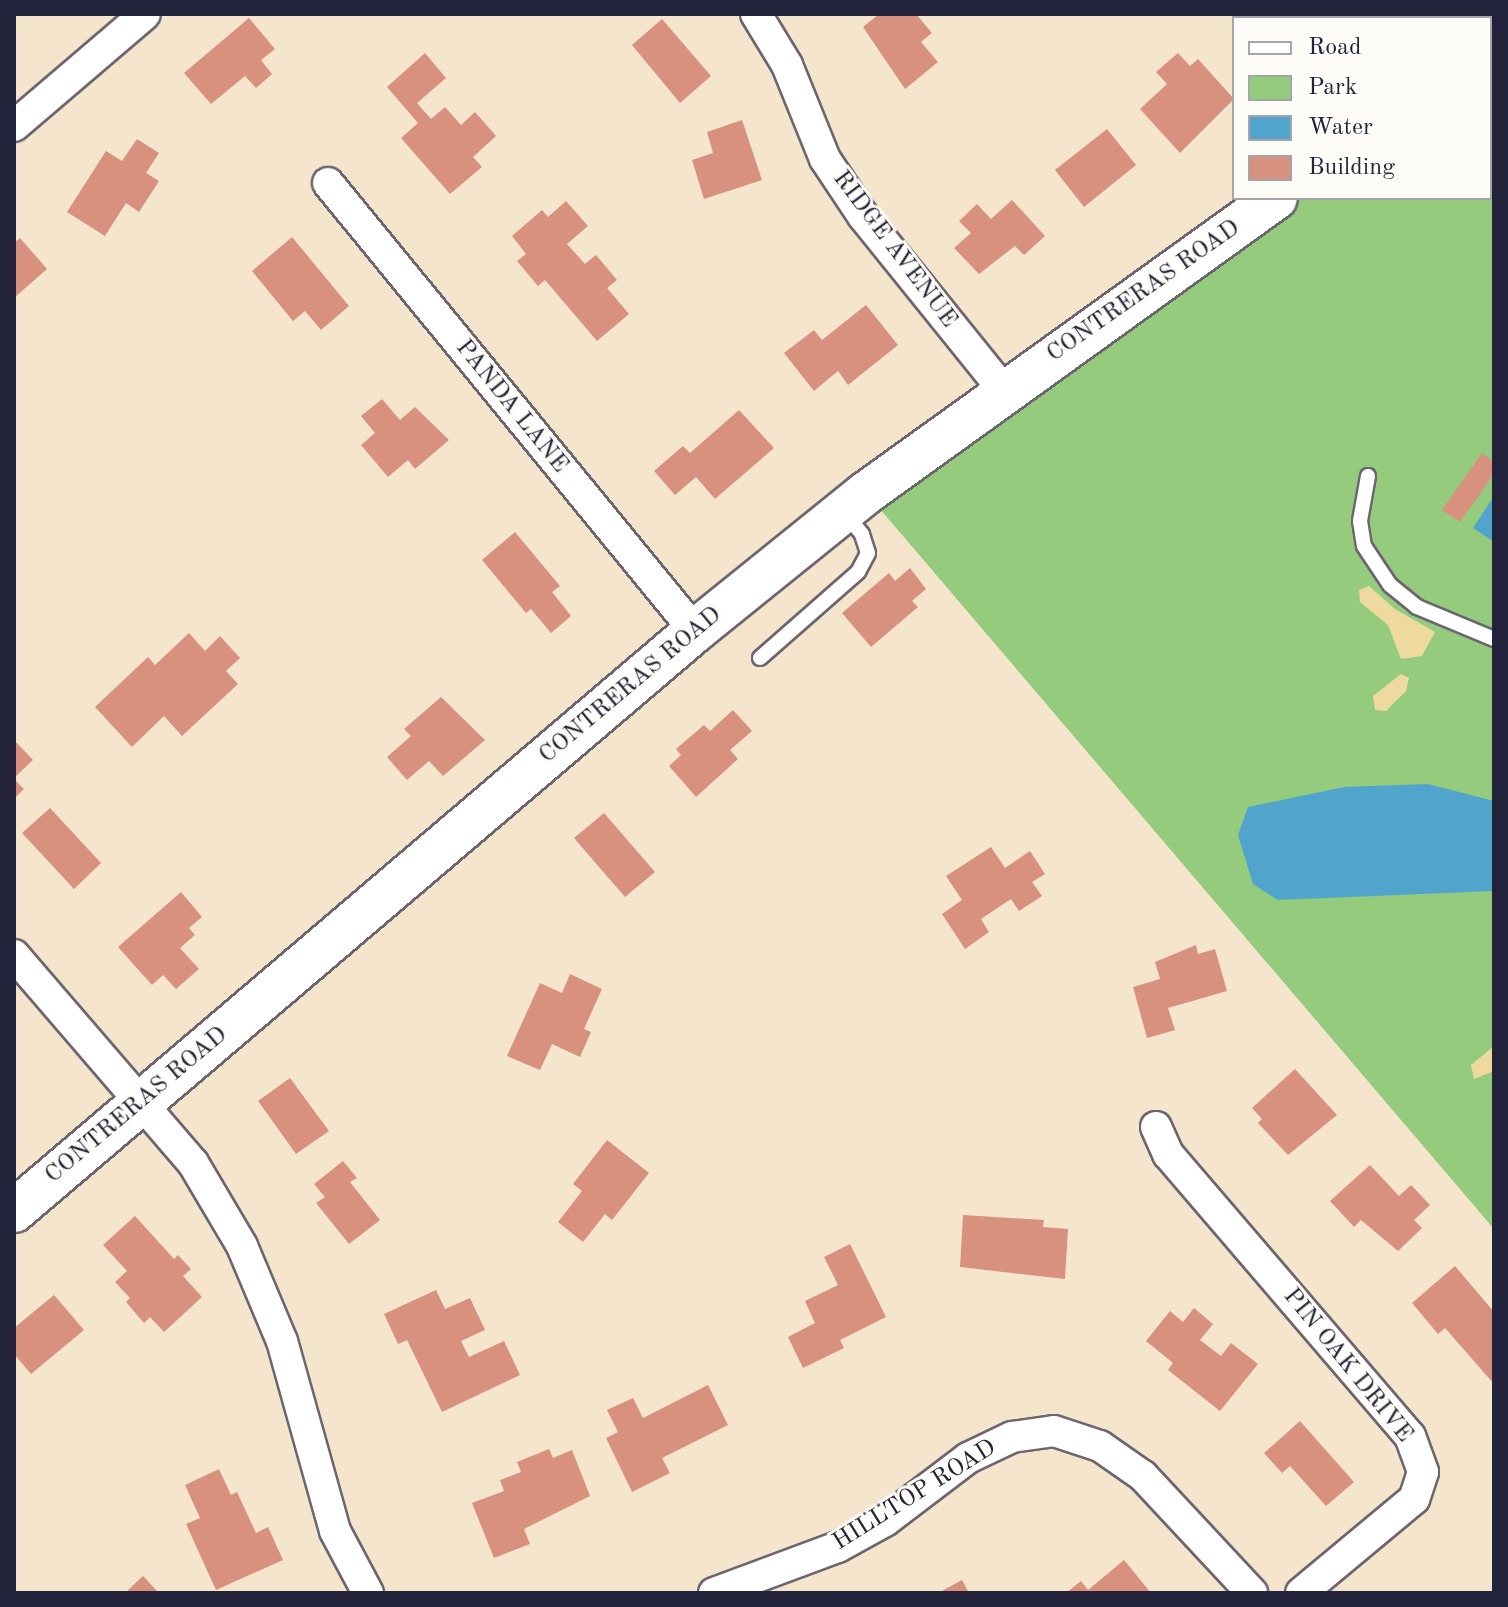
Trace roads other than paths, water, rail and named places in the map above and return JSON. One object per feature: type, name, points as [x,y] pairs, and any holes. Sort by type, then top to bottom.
[{"type":"street","points":[[14,126],[145,14]]},
{"type":"street","name":"RIDGE AVENUE","points":[[756,14],[787,65],[825,159],[863,216],[1004,391]]},
{"type":"street","name":"PANDA LANE","points":[[328,183],[695,631]]},
{"type":"street","name":"CONTRERAS ROAD","points":[[14,1211],[695,631],[843,512],[1004,391],[1273,200]]},
{"type":"street","points":[[14,955],[193,1163],[242,1246],[282,1341],[335,1531],[368,1593]]},
{"type":"street","name":"PIN OAK DRIVE","points":[[1156,1127],[1168,1154],[1410,1436],[1423,1472],[1414,1499],[1301,1593]]},
{"type":"street","name":"HILLTOP ROAD","points":[[714,1593],[838,1547],[990,1448],[1012,1437],[1054,1431],[1100,1446],[1143,1476],[1252,1593]]},
{"type":"lane","points":[[1368,476],[1360,521],[1364,546],[1390,585],[1417,607],[1494,639]]},
{"type":"lane","points":[[760,658],[858,572],[868,553],[862,534],[843,512]]},
{"type":"water","points":[[1494,496],[1494,542],[1473,528]]},
{"type":"water","points":[[1428,784],[1494,801],[1494,891],[1278,900],[1253,884],[1238,835],[1248,807],[1344,787]]}]
